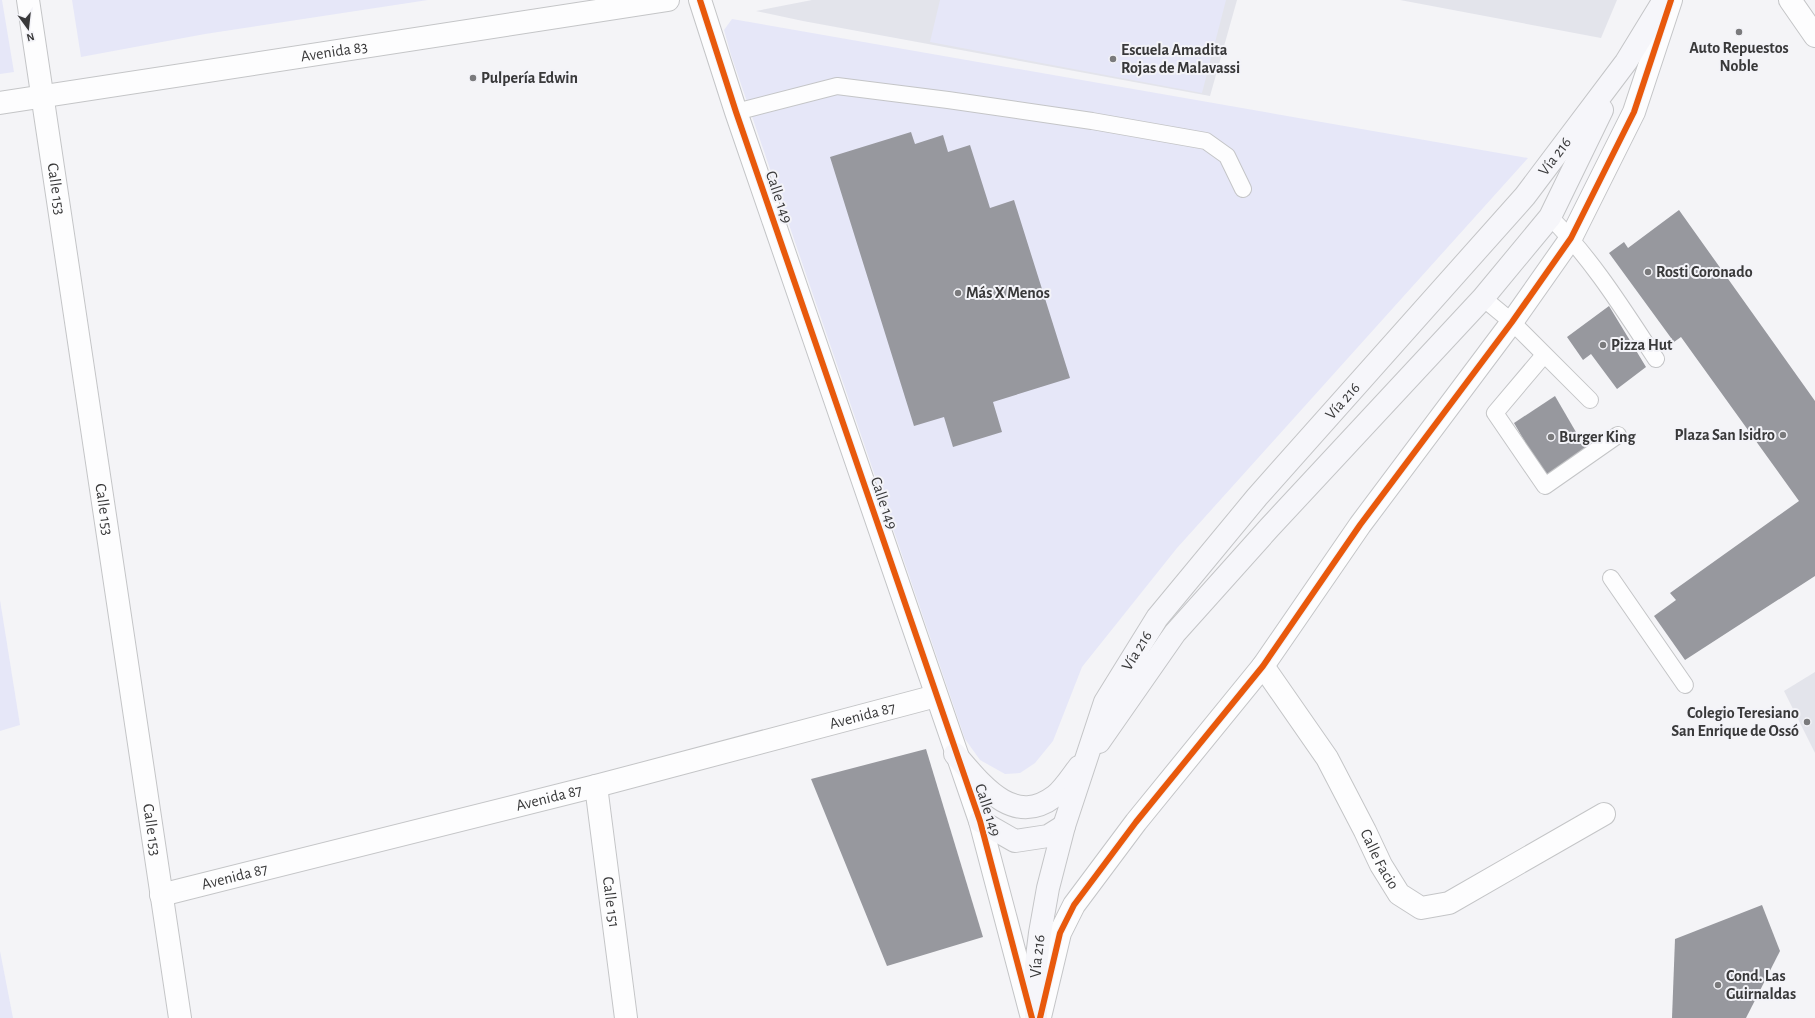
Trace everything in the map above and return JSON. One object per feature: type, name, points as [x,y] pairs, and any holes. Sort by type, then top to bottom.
[{"type":"main road","name":"Vía 216","points":[[1088,758],[1175,633],[1268,528],[1482,298],[1550,217],[1626,62],[1664,0]]},
{"type":"main road","name":"Vía 216","points":[[1036,1018],[1036,965],[1040,933],[1048,888],[1064,826],[1088,758],[1105,702],[1156,618],[1257,497],[1525,196],[1626,62]]},
{"type":"main road","points":[[955,754],[985,789],[1008,804],[1032,807],[1055,796],[1088,758]]},
{"type":"main road","points":[[980,821],[1015,841],[1048,836],[1064,826]]},
{"type":"street","name":"Calle 153","points":[[28,0],[180,1018]]},
{"type":"street","name":"Avenida 83","points":[[0,103],[668,0]]},
{"type":"street","name":"Calle 149","points":[[700,0],[736,112],[955,754],[980,821],[1032,1018]]},
{"type":"street","points":[[1040,1018],[1060,933],[1074,905],[1136,822],[1263,666],[1360,525],[1512,322],[1571,238],[1634,112],[1671,0]]},
{"type":"street","points":[[1790,0],[1815,36]]},
{"type":"street","name":"Calle Facio","points":[[1263,666],[1327,758],[1366,831],[1381,865],[1399,894],[1421,908],[1449,903],[1604,814]]},
{"type":"street","name":"Avenida 87","points":[[162,895],[596,786],[936,696]]},
{"type":"street","name":"Calle 151","points":[[596,786],[626,1018]]},
{"type":"lane","points":[[736,112],[837,86],[948,100],[1085,120],[1206,141],[1227,156],[1243,189]]},
{"type":"lane","points":[[1550,217],[1571,238],[1600,274],[1656,359]]},
{"type":"lane","points":[[1482,298],[1512,322],[1590,400]]},
{"type":"lane","points":[[1544,354],[1495,413],[1545,486],[1618,435]]},
{"type":"lane","points":[[1611,578],[1685,685]]},
{"type":"shaded area","points":[[0,0],[2,0],[14,72],[0,74]]},
{"type":"shaded area","points":[[72,0],[428,0],[205,34],[81,57]]},
{"type":"shaded area","name":"Escuela Amadita Rojas de Malavassi","points":[[812,0],[1237,0],[1210,96],[756,11]]},
{"type":"shaded area","name":"Escuela Amadita Rojas de Malavassi","points":[[940,0],[1226,0],[1202,93],[930,42]]},
{"type":"shaded area","points":[[1400,0],[1617,0],[1601,38]]},
{"type":"shaded area","points":[[732,19],[1528,158],[1177,548],[1082,667],[1053,741],[1035,763],[1020,773],[1005,774],[980,760],[965,739],[731,55],[724,30]]},
{"type":"shaded area","points":[[0,600],[20,725],[0,731]]},
{"type":"shaded area","name":"Colegio Teresiano San Enrique de Ossó","points":[[1815,672],[1815,753],[1784,691]]},
{"type":"shaded area","points":[[0,951],[13,1018],[0,1018]]},
{"type":"building","name":"Más X Menos","points":[[911,132],[915,144],[943,135],[948,152],[970,145],[990,208],[1014,200],[1070,378],[993,402],[1002,432],[953,447],[944,417],[914,426],[830,157]]},
{"type":"building","name":"Plaza San Isidro","points":[[1679,210],[1815,401],[1815,576],[1685,660],[1654,616],[1676,600],[1670,593],[1799,501],[1681,337],[1674,342],[1609,253],[1624,242],[1628,248]]},
{"type":"building","name":"Pizza Hut","points":[[1609,306],[1646,367],[1617,389],[1591,354],[1583,360],[1567,337]]},
{"type":"building","name":"Burger King","points":[[1555,396],[1587,451],[1546,478],[1514,423]]},
{"type":"building","points":[[926,749],[983,937],[887,966],[811,779]]},
{"type":"building","name":"Cond. Las Guirnaldas","points":[[1762,905],[1780,951],[1746,1018],[1672,1018],[1675,939]]},
{"type":"cycle path","points":[[700,0],[736,112],[980,821],[1032,1018]]},
{"type":"cycle path","points":[[1040,1018],[1060,933],[1074,905],[1136,822],[1263,666],[1360,525],[1512,322],[1571,238],[1634,112],[1671,0]]},
{"type":"place","name":"Auto Repuestos Noble","points":[[1739,32]]},
{"type":"place","name":"Escuela Amadita Rojas de Malavassi","points":[[1113,59]]},
{"type":"place","name":"Pulpería Edwin","points":[[473,78]]},
{"type":"place","name":"Rosti Coronado","points":[[1648,272]]},
{"type":"place","name":"Más X Menos","points":[[958,293]]},
{"type":"place","name":"Pizza Hut","points":[[1603,345]]},
{"type":"place","name":"Plaza San Isidro","points":[[1783,435]]},
{"type":"place","name":"Burger King","points":[[1551,437]]},
{"type":"place","name":"Colegio Teresiano San Enrique de Ossó","points":[[1807,722]]},
{"type":"place","name":"Cond. Las Guirnaldas","points":[[1718,985]]}]
